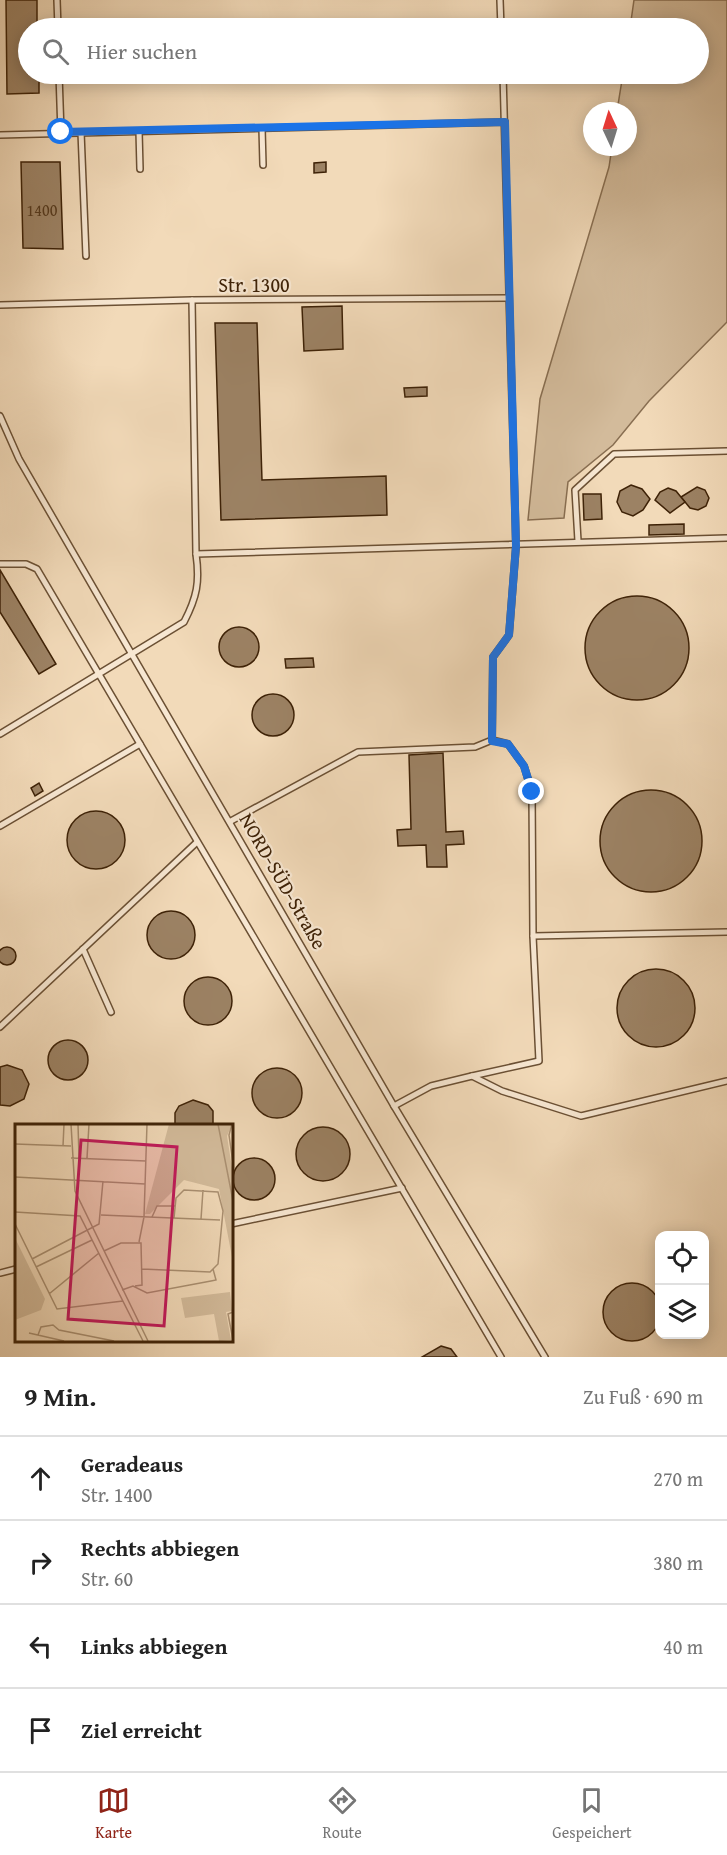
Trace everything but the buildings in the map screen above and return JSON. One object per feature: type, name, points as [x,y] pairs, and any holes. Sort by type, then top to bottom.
[{"type":"lane","points":[[57,0],[58,18]]},
{"type":"lane","points":[[500,0],[501,18]]},
{"type":"lane","points":[[59,84],[61,132]]},
{"type":"lane","points":[[492,741],[493,657],[509,635],[516,546],[503,84]]},
{"type":"lane","points":[[0,135],[505,122]]},
{"type":"lane","points":[[262,128],[263,165]]},
{"type":"lane","points":[[139,131],[140,169]]},
{"type":"lane","points":[[81,132],[86,256]]},
{"type":"lane","name":"Str. 1300","points":[[0,305],[192,300],[509,298]]},
{"type":"lane","points":[[0,734],[184,622],[200,581],[196,554],[192,300]]},
{"type":"lane","name":"NORD-SÜD-Straße","points":[[0,416],[19,459],[231,821],[394,1106],[545,1357]]},
{"type":"lane","points":[[578,542],[575,490],[614,454],[727,451]]},
{"type":"lane","points":[[196,554],[727,538]]},
{"type":"lane","points":[[0,564],[26,564],[37,569],[196,843],[501,1357]]},
{"type":"lane","points":[[231,821],[358,752],[475,747],[492,741],[508,744],[524,766],[532,792],[532,936],[539,1061],[431,1086],[394,1106]]},
{"type":"lane","points":[[0,826],[140,744]]},
{"type":"lane","points":[[0,1027],[196,843]]},
{"type":"lane","points":[[532,936],[727,932]]},
{"type":"lane","points":[[83,949],[111,1012]]},
{"type":"lane","points":[[472,1076],[502,1091],[582,1116],[727,1081]]},
{"type":"lane","points":[[232,1224],[402,1188]]},
{"type":"lane","points":[[0,1273],[15,1269]]},
{"type":"shaded area","points":[[634,0],[727,0],[727,322],[649,401],[613,445],[568,482],[564,518],[528,520],[540,399],[611,156],[637,156],[637,102],[618,102],[621,84],[709,84],[709,18],[631,18]]},
{"type":"route","points":[[61,132],[505,122],[516,546],[509,635],[493,657],[492,741],[508,744],[524,766],[532,792]]}]
